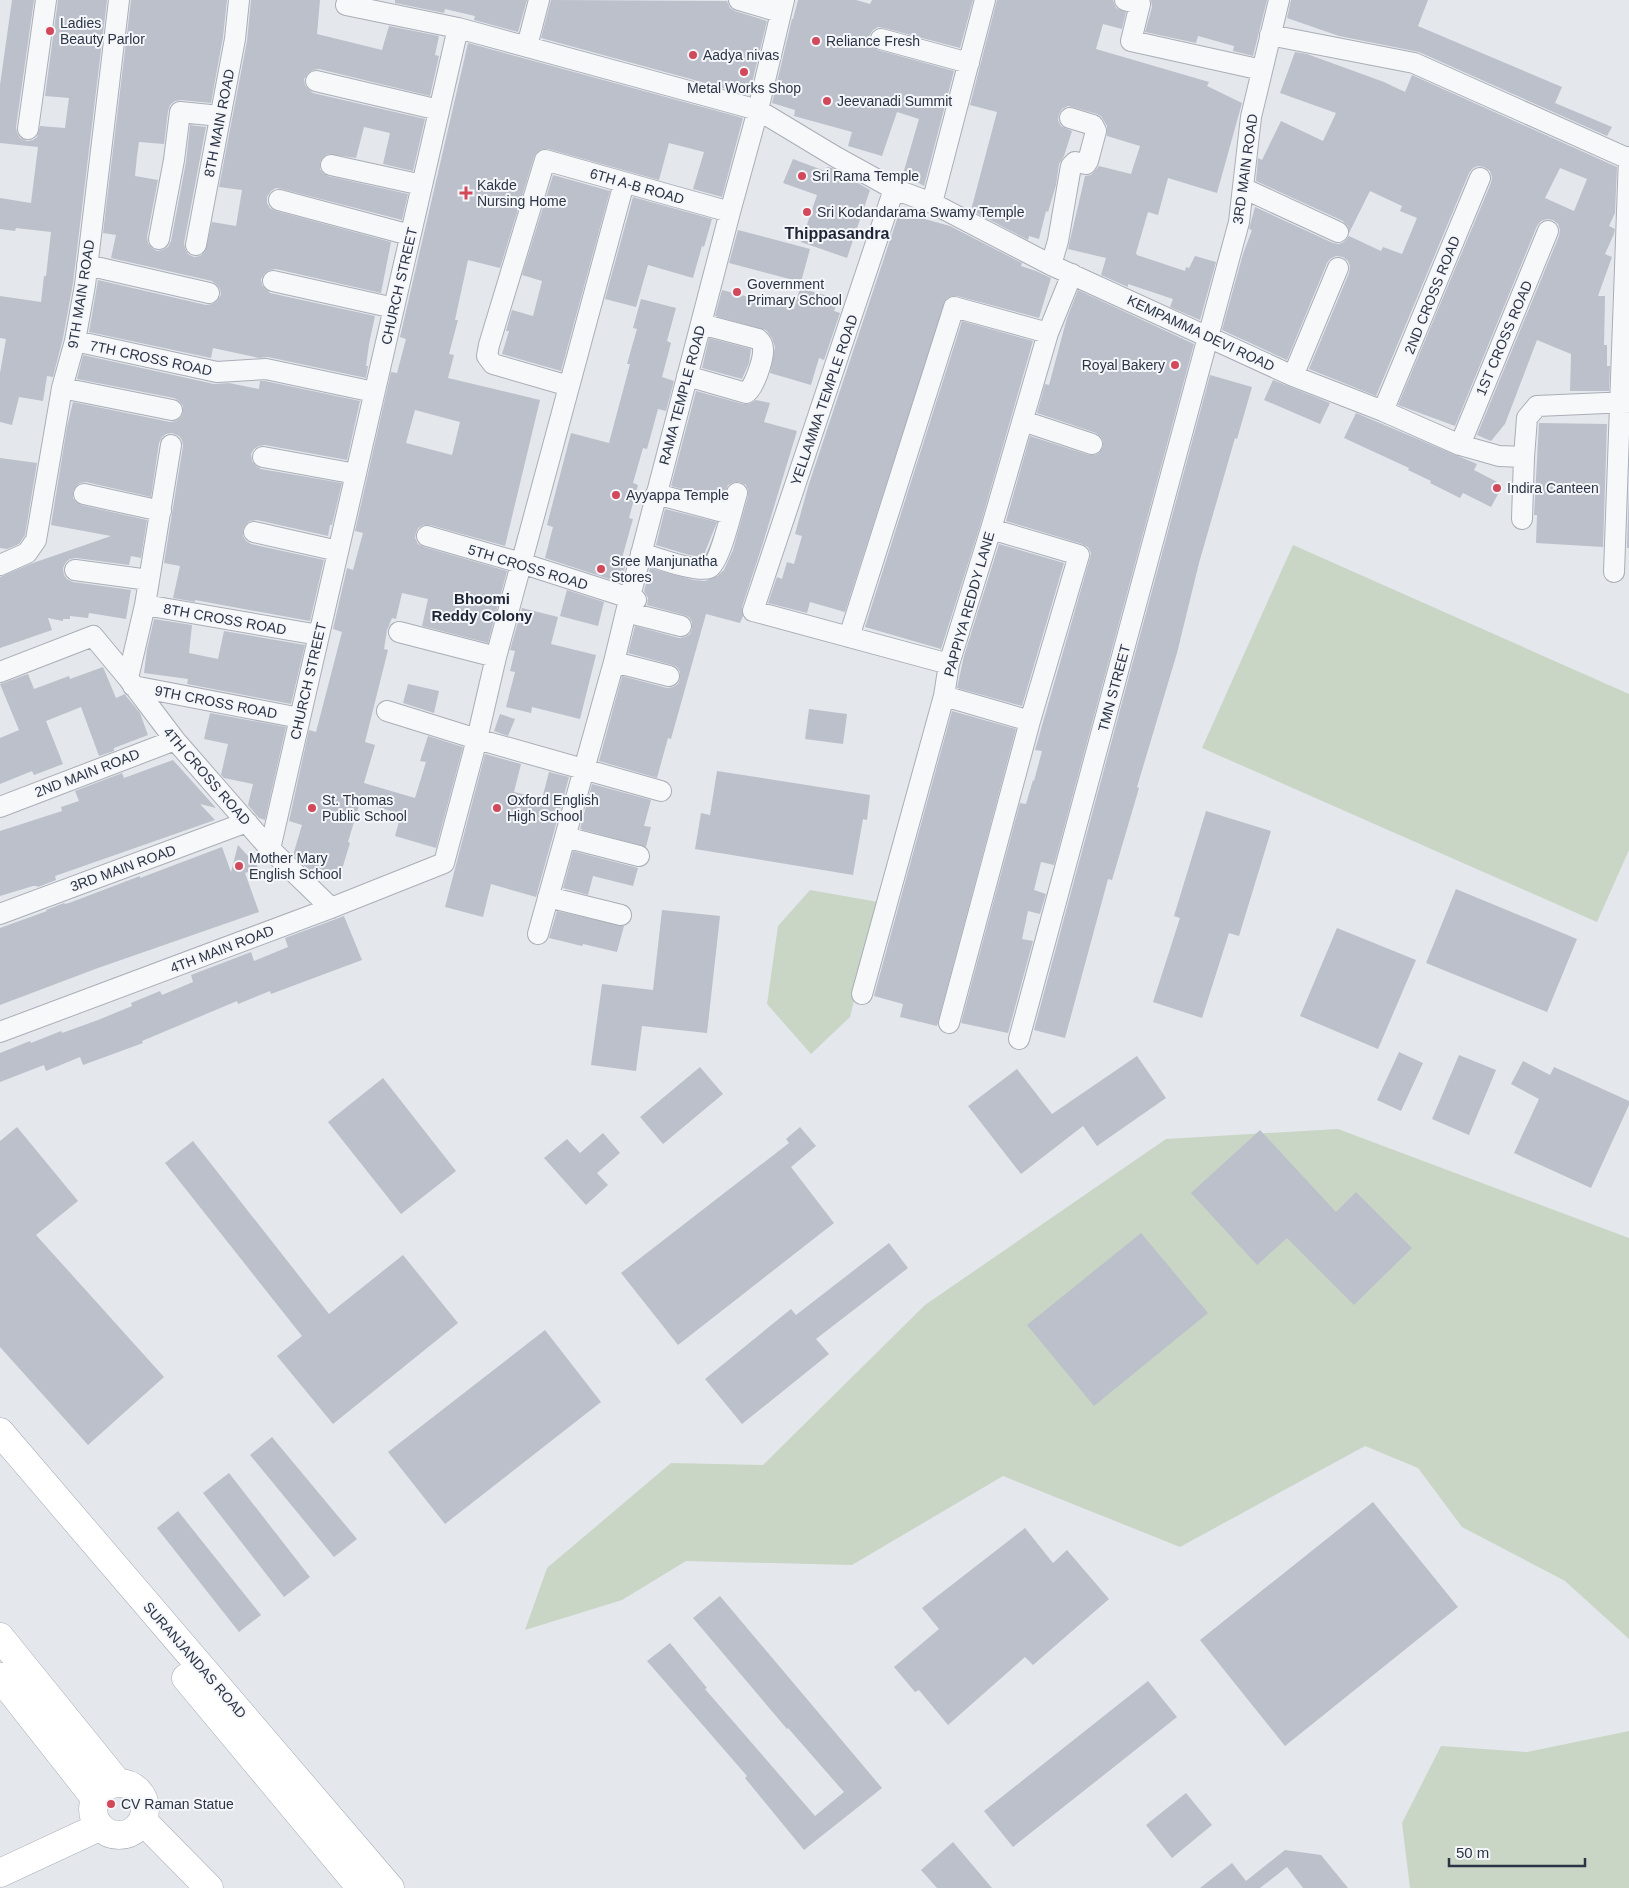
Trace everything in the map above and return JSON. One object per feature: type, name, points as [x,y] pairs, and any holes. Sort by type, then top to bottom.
[{"type":"main road","name":"SURANJANDAS ROAD","points":[[0,1432],[390,1888]]},
{"type":"main road","name":"SURANJANDAS ROAD","points":[[0,1452],[361,1888]]},
{"type":"main road","points":[[0,1637],[118,1783]]},
{"type":"main road","points":[[0,1676],[95,1811],[109,1834],[121,1836],[138,1827],[146,1812],[142,1795],[136,1788],[127,1784],[109,1785],[101,1790],[95,1811],[0,1873]]},
{"type":"main road","points":[[0,1854],[95,1811]]},
{"type":"main road","points":[[138,1827],[184,1888]]},
{"type":"main road","points":[[138,1827],[209,1888]]},
{"type":"street","points":[[28,129],[46,0]]},
{"type":"street","name":"9TH MAIN ROAD","points":[[0,565],[27,553],[36,540],[62,388],[75,341],[85,285],[119,0]]},
{"type":"street","name":"8TH MAIN ROAD","points":[[196,245],[235,39],[239,0]]},
{"type":"street","points":[[526,46],[539,0]]},
{"type":"street","points":[[739,0],[782,6]]},
{"type":"street","points":[[932,203],[985,0]]},
{"type":"street","name":"3RD MAIN ROAD","points":[[1209,337],[1239,222],[1252,117],[1279,0]]},
{"type":"street","points":[[1132,2],[1131,40],[1262,70]]},
{"type":"street","points":[[346,5],[458,28],[758,110]]},
{"type":"street","name":"RAMA TEMPLE ROAD","points":[[538,934],[634,596],[693,363],[701,324],[758,110],[782,6]]},
{"type":"street","name":"CHURCH STREET","points":[[270,849],[458,28]]},
{"type":"street","points":[[1270,35],[1414,63],[1629,158],[1625,402],[1614,572]]},
{"type":"street","points":[[881,39],[969,63]]},
{"type":"street","points":[[316,81],[439,110]]},
{"type":"street","name":"KEMPAMMA DEVI ROAD","points":[[758,110],[894,189],[932,203],[1051,265],[1294,376],[1460,445],[1499,456],[1524,457]]},
{"type":"street","points":[[159,239],[174,160],[180,112],[220,116]]},
{"type":"street","points":[[1051,265],[1058,241],[1071,166],[1075,162],[1086,164],[1096,131],[1093,125],[1070,118]]},
{"type":"street","name":"6TH A-B ROAD","points":[[569,386],[493,364],[487,356],[545,160],[730,212]]},
{"type":"street","points":[[331,165],[422,185]]},
{"type":"street","name":"2ND CROSS ROAD","points":[[1383,412],[1480,178]]},
{"type":"street","points":[[476,739],[521,563],[624,183]]},
{"type":"street","points":[[1243,188],[1338,232]]},
{"type":"street","name":"YELLAMMA TEMPLE ROAD","points":[[849,637],[753,611],[894,189]]},
{"type":"street","points":[[279,200],[410,235]]},
{"type":"street","name":"1ST CROSS ROAD","points":[[1460,445],[1548,231]]},
{"type":"street","points":[[87,265],[209,293]]},
{"type":"street","points":[[1294,376],[1338,268]]},
{"type":"street","name":"PAPPIYA REDDY LANE","points":[[862,994],[944,696],[949,664],[991,529],[1048,333],[1072,274]]},
{"type":"street","points":[[273,281],[394,308]]},
{"type":"street","points":[[949,664],[849,637],[954,306],[1048,333]]},
{"type":"street","points":[[693,363],[746,393],[753,384],[764,352],[762,343],[758,339],[701,324]]},
{"type":"street","name":"TMN STREET","points":[[1019,1039],[1209,337]]},
{"type":"street","name":"7TH CROSS ROAD","points":[[75,341],[217,372],[266,369],[374,392]]},
{"type":"street","points":[[62,388],[172,410]]},
{"type":"street","points":[[1522,519],[1527,418],[1537,406],[1625,402]]},
{"type":"street","points":[[1023,421],[1092,444]]},
{"type":"street","points":[[145,605],[171,444]]},
{"type":"street","points":[[263,457],[356,474]]},
{"type":"street","points":[[634,596],[691,568],[708,568],[713,564],[718,554],[737,493]]},
{"type":"street","points":[[84,494],[161,511]]},
{"type":"street","points":[[660,495],[731,514]]},
{"type":"street","points":[[949,1023],[1030,721],[1079,555],[991,529]]},
{"type":"street","points":[[254,532],[338,551]]},
{"type":"street","name":"5TH CROSS ROAD","points":[[427,536],[634,596]]},
{"type":"street","points":[[75,570],[149,580]]},
{"type":"street","points":[[634,596],[681,626]]},
{"type":"street","points":[[634,596],[669,676]]},
{"type":"street","name":"8TH CROSS ROAD","points":[[131,682],[145,605],[319,635]]},
{"type":"street","points":[[399,632],[496,657]]},
{"type":"street","name":"4TH CROSS ROAD","points":[[0,672],[93,636],[175,740],[270,849],[331,908]]},
{"type":"street","name":"9TH CROSS ROAD","points":[[131,682],[300,718]]},
{"type":"street","points":[[944,696],[1030,721]]},
{"type":"street","points":[[386,711],[476,739],[661,791]]},
{"type":"street","name":"4TH MAIN ROAD","points":[[0,1032],[444,864],[476,739]]},
{"type":"street","name":"2ND MAIN ROAD","points":[[0,807],[175,740]]},
{"type":"street","name":"3RD MAIN ROAD","points":[[0,914],[247,822]]},
{"type":"street","points":[[565,837],[638,856]]},
{"type":"street","points":[[548,897],[621,916]]},
{"type":"green space","points":[[1293,545],[1629,694],[1629,850],[1597,922],[1202,748]]},
{"type":"green space","points":[[810,890],[878,902],[850,1017],[811,1054],[767,1004],[778,926]]},
{"type":"green space","points":[[1338,1129],[1629,1238],[1629,1639],[1565,1581],[1462,1527],[1418,1468],[1365,1446],[1180,1547],[1003,1476],[852,1565],[686,1561],[622,1600],[525,1630],[547,1568],[671,1463],[763,1465],[925,1305],[1166,1139]]},
{"type":"green space","points":[[1629,1731],[1629,1888],[1410,1888],[1402,1823],[1441,1746],[1527,1752]]},
{"type":"building","points":[[12,0],[34,0],[16,127],[20,138],[27,141],[37,137],[40,126],[65,128],[69,98],[45,96],[58,0],[107,0],[73,283],[63,338],[53,377],[47,376],[43,401],[19,397],[12,425],[0,422],[0,373],[6,339],[0,338],[0,296],[41,302],[51,232],[16,228],[15,231],[0,229],[0,198],[31,203],[38,147],[0,143],[0,85]]},
{"type":"building","points":[[131,0],[227,0],[223,37],[211,103],[175,101],[170,105],[168,111],[164,144],[139,142],[137,156],[135,176],[158,180],[147,237],[148,243],[152,248],[157,251],[162,250],[168,247],[171,241],[186,162],[190,125],[206,127],[184,243],[188,254],[194,257],[200,256],[205,252],[212,222],[236,226],[242,190],[219,187],[247,41],[251,0],[320,0],[317,34],[382,50],[389,26],[439,36],[435,55],[439,56],[430,96],[319,69],[308,73],[304,79],[305,85],[313,93],[425,119],[413,171],[383,164],[390,133],[364,127],[356,158],[328,154],[320,162],[320,169],[328,176],[408,194],[402,220],[282,189],[276,188],[267,197],[267,203],[270,208],[276,211],[391,242],[381,293],[276,269],[265,273],[261,279],[262,285],[270,293],[375,316],[369,344],[366,378],[268,357],[259,358],[213,348],[211,358],[89,332],[98,280],[206,305],[217,301],[221,295],[220,289],[212,281],[111,258],[116,235],[103,233]]},
{"type":"building","points":[[395,0],[527,0],[518,32],[474,20],[475,16],[445,9],[444,13],[395,3]]},
{"type":"building","points":[[551,0],[727,1],[730,8],[735,11],[767,21],[749,95],[541,38]]},
{"type":"building","points":[[798,0],[856,0],[870,4],[872,0],[973,0],[960,48],[878,27],[869,36],[869,42],[872,47],[878,50],[954,71],[924,186],[903,174],[919,119],[897,112],[882,156],[848,146],[852,132],[794,116],[795,110],[772,103]]},
{"type":"building","points":[[997,0],[1113,0],[1116,8],[1126,12],[1122,29],[1103,24],[1096,49],[1209,82],[1207,86],[1242,103],[1217,193],[1168,178],[1158,215],[1148,212],[1136,253],[1137,255],[1185,271],[1186,267],[1189,268],[1195,256],[1216,262],[1200,320],[1170,307],[1173,299],[1128,284],[1128,287],[1101,275],[1106,258],[1068,249],[1085,176],[1091,175],[1099,166],[1131,174],[1140,146],[1107,136],[1107,126],[1101,116],[1097,114],[1068,106],[1062,109],[1059,114],[1058,120],[1061,126],[1072,131],[1064,156],[1059,164],[1056,185],[1048,212],[1046,211],[1039,239],[1029,236],[1028,240],[971,210],[997,112],[970,105]]},
{"type":"building","points":[[1151,0],[1267,0],[1253,56],[1233,51],[1234,46],[1198,36],[1196,43],[1145,32],[1152,7]]},
{"type":"building","points":[[1291,0],[1428,0],[1418,26],[1562,87],[1555,103],[1612,127],[1607,136],[1419,52],[1339,36],[1287,18]]},
{"type":"building","points":[[468,43],[743,118],[722,197],[693,189],[704,152],[669,143],[659,180],[548,149],[542,149],[534,157],[500,268],[468,260],[455,320],[458,320],[449,354],[454,355],[448,378],[540,400],[505,546],[430,525],[418,528],[415,538],[418,544],[424,547],[507,571],[488,643],[422,626],[428,599],[402,593],[396,619],[392,618],[387,630],[384,649],[388,650],[365,742],[375,745],[364,783],[415,798],[426,762],[420,761],[428,736],[463,747],[436,848],[395,836],[401,814],[360,802],[339,879],[309,870],[293,855],[302,825],[289,821],[309,730],[316,732],[342,632],[333,629],[347,568],[353,570],[363,533],[355,531],[391,372],[397,373],[406,339],[400,337]],"holes":[[[415,410],[460,422],[452,455],[406,443]]]},
{"type":"building","points":[[1295,52],[1307,54],[1384,82],[1405,92],[1412,75],[1617,167],[1615,213],[1609,226],[1615,229],[1605,254],[1612,257],[1598,296],[1605,296],[1604,345],[1607,345],[1607,366],[1610,366],[1609,391],[1570,391],[1571,354],[1537,340],[1505,424],[1491,441],[1477,435],[1559,236],[1558,224],[1553,220],[1547,219],[1541,221],[1537,226],[1455,426],[1398,405],[1491,183],[1490,171],[1478,166],[1469,173],[1376,396],[1309,369],[1349,273],[1350,266],[1343,257],[1336,256],[1327,263],[1287,360],[1222,330],[1243,254],[1252,230],[1249,229],[1255,207],[1333,243],[1339,244],[1344,242],[1349,236],[1381,251],[1383,247],[1402,254],[1417,218],[1400,211],[1402,206],[1370,191],[1349,233],[1348,226],[1343,221],[1256,181],[1258,158],[1262,160],[1281,121],[1323,141],[1336,113],[1280,93]],"holes":[[[1560,168],[1587,179],[1574,211],[1545,198]]]},
{"type":"building","points":[[793,159],[825,171],[827,167],[832,168],[870,190],[847,258],[801,242],[817,195],[783,183]]},
{"type":"building","points":[[553,175],[610,191],[561,371],[502,354],[509,331],[506,331],[512,310],[533,316],[542,281],[522,275]]},
{"type":"building","points":[[633,197],[712,219],[693,278],[648,265],[636,307],[605,299]]},
{"type":"building","points":[[901,207],[923,213],[921,218],[950,226],[1022,263],[1021,266],[1051,278],[1039,318],[957,296],[951,296],[946,299],[845,612],[810,602],[807,613],[768,603],[777,577],[782,579],[787,562],[794,564],[802,536],[795,534],[808,487]]},
{"type":"building","points":[[738,230],[810,249],[801,282],[729,263]]},
{"type":"building","points":[[800,288],[838,299],[834,311],[840,313],[824,360],[819,358],[811,385],[770,373],[775,347],[772,338],[766,330],[715,316],[722,290],[794,309]]},
{"type":"building","points":[[1078,290],[1194,344],[1054,865],[1041,862],[1034,890],[1046,894],[1040,914],[1028,911],[1022,939],[1033,941],[1008,1033],[961,1023],[1020,803],[1026,804],[1034,781],[1042,751],[1035,750],[1091,553],[1088,547],[1082,544],[1006,521],[1030,436],[1089,455],[1099,453],[1103,447],[1101,437],[1096,433],[1037,413],[1045,384],[1049,385],[1067,318]]},
{"type":"building","points":[[641,299],[676,308],[667,341],[671,343],[662,377],[674,381],[666,411],[658,409],[647,449],[643,448],[633,483],[638,485],[629,518],[633,519],[622,558],[627,559],[621,583],[545,558],[553,527],[547,525],[571,433],[609,443],[630,364],[627,364],[637,329],[633,328]]},
{"type":"building","points":[[962,321],[1033,341],[980,526],[941,649],[865,627]]},
{"type":"building","points":[[709,338],[751,349],[749,363],[742,379],[702,368]]},
{"type":"building","points":[[83,355],[214,384],[229,383],[259,389],[260,381],[265,381],[360,401],[347,460],[265,445],[254,449],[251,454],[252,461],[261,469],[342,483],[328,536],[257,520],[250,521],[243,529],[243,536],[251,544],[324,560],[310,621],[195,600],[195,602],[173,598],[180,566],[164,563],[183,446],[179,436],[172,433],[162,437],[159,443],[151,497],[86,482],[80,483],[73,491],[73,498],[81,505],[147,520],[141,558],[131,556],[129,565],[76,558],[66,562],[63,568],[64,575],[73,582],[131,590],[126,619],[89,613],[88,618],[70,616],[70,619],[63,619],[63,621],[48,618],[52,630],[0,648],[0,577],[33,563],[111,536],[51,525],[67,427],[73,402],[170,422],[176,421],[183,413],[183,406],[174,398],[77,379]]},
{"type":"building","points":[[1210,375],[1252,387],[1237,439],[1235,438],[1199,563],[1177,653],[1137,787],[1139,788],[1112,880],[1108,879],[1065,1038],[1034,1030]]},
{"type":"building","points":[[1273,380],[1330,403],[1320,424],[1264,400]]},
{"type":"building","points":[[696,391],[743,404],[749,404],[756,400],[770,403],[764,422],[797,431],[742,607],[743,616],[740,623],[706,614],[671,739],[668,738],[657,778],[599,761],[622,676],[667,688],[678,684],[680,679],[680,672],[677,667],[628,653],[635,626],[679,638],[690,634],[692,629],[692,622],[689,617],[647,605],[648,598],[644,591],[650,568],[694,580],[705,581],[717,576],[724,570],[733,550],[748,496],[746,485],[740,482],[728,485],[723,500],[671,486]]},
{"type":"building","points":[[1356,413],[1477,464],[1474,470],[1503,485],[1491,507],[1463,493],[1460,498],[1430,483],[1431,481],[1408,470],[1409,468],[1344,438]]},
{"type":"building","points":[[1539,423],[1607,424],[1603,547],[1536,543],[1537,515],[1534,515]]},
{"type":"building","points":[[0,458],[37,463],[25,535],[19,544],[7,549],[0,548]]},
{"type":"building","points":[[1629,488],[1629,548],[1627,548]]},
{"type":"building","points":[[665,509],[717,522],[703,557],[689,555],[656,545]]},
{"type":"building","points":[[999,544],[1064,563],[1022,706],[957,688],[964,656]]},
{"type":"building","points":[[567,590],[604,602],[598,626],[560,616]]},
{"type":"building","points":[[522,608],[558,617],[551,644],[596,655],[580,719],[532,707],[531,713],[506,707],[515,672],[510,671],[515,651],[510,650]]},
{"type":"building","points":[[154,619],[192,625],[189,653],[218,659],[224,631],[305,645],[291,704],[187,684],[188,679],[144,673]]},
{"type":"building","points":[[103,667],[116,698],[125,694],[140,713],[148,735],[99,756],[81,707],[46,721],[63,764],[34,775],[32,771],[0,784],[0,738],[19,730],[0,684],[28,674],[34,689],[69,676],[70,679]]},
{"type":"building","points":[[408,684],[439,691],[434,713],[403,703]]},
{"type":"building","points":[[809,709],[847,714],[843,744],[805,739]]},
{"type":"building","points":[[952,711],[1016,729],[937,1026],[900,1017],[903,1004],[874,996]]},
{"type":"building","points":[[210,713],[286,727],[265,820],[259,818],[248,805],[253,784],[224,778],[221,775],[228,744],[204,739]]},
{"type":"building","points":[[500,714],[515,719],[508,736],[494,731]]},
{"type":"building","points":[[485,754],[521,764],[514,792],[542,799],[549,772],[569,777],[536,897],[491,884],[483,917],[445,907]]},
{"type":"building","points":[[173,760],[216,808],[200,804],[215,820],[55,876],[56,880],[38,887],[33,886],[0,896],[0,831],[62,811],[61,807],[79,801],[75,791],[122,773],[124,778]]},
{"type":"building","points":[[717,771],[870,795],[867,820],[863,819],[853,875],[695,849],[701,813],[710,815]]},
{"type":"building","points":[[592,784],[651,800],[644,826],[651,827],[646,847],[580,829]]},
{"type":"building","points":[[1206,811],[1271,831],[1239,936],[1229,933],[1202,1018],[1153,1002],[1180,918],[1174,916]]},
{"type":"building","points":[[238,845],[259,868],[245,873],[259,912],[98,968],[0,1005],[0,928],[64,903],[69,903],[140,876],[140,878],[222,847],[231,872]]},
{"type":"building","points":[[573,851],[638,868],[633,886],[593,876],[588,895],[563,888]]},
{"type":"building","points":[[1456,889],[1577,939],[1547,1012],[1426,963]]},
{"type":"building","points":[[662,910],[720,916],[707,1033],[642,1026],[636,1071],[591,1065],[602,984],[653,990]]},
{"type":"building","points":[[557,911],[624,926],[617,952],[549,938]]},
{"type":"building","points":[[344,916],[362,960],[271,994],[270,991],[238,1004],[237,1001],[142,1041],[143,1043],[83,1065],[80,1057],[46,1071],[44,1065],[0,1082],[0,1053],[30,1041],[31,1043],[61,1031],[62,1033],[98,1020],[132,1006],[131,1003],[160,991],[162,995],[193,982],[191,975],[251,952],[254,961],[288,947],[285,938]]},
{"type":"building","points":[[1337,928],[1416,960],[1378,1049],[1300,1016]]},
{"type":"building","points":[[1399,1052],[1423,1063],[1401,1111],[1377,1100]]},
{"type":"building","points":[[1459,1055],[1496,1070],[1469,1135],[1432,1119]]},
{"type":"building","points":[[1137,1056],[1166,1098],[1097,1146],[1083,1126],[1021,1174],[968,1106],[1017,1069],[1052,1114]]},
{"type":"building","points":[[1523,1061],[1550,1075],[1554,1067],[1629,1101],[1629,1105],[1591,1188],[1514,1153],[1539,1099],[1511,1084]]},
{"type":"building","points":[[700,1067],[723,1094],[663,1144],[640,1117]]},
{"type":"building","points":[[383,1078],[456,1171],[401,1214],[328,1122]]},
{"type":"building","points":[[17,1127],[78,1201],[36,1235],[164,1377],[88,1445],[0,1347],[0,1141]]},
{"type":"building","points":[[800,1127],[816,1146],[791,1167],[834,1223],[678,1345],[621,1273],[789,1143],[786,1139]]},
{"type":"building","points":[[1260,1130],[1336,1212],[1356,1192],[1412,1248],[1354,1305],[1287,1238],[1257,1265],[1191,1193]]},
{"type":"building","points":[[603,1133],[620,1153],[597,1173],[608,1185],[586,1205],[544,1158],[567,1139],[580,1153]]},
{"type":"building","points":[[193,1141],[329,1314],[403,1255],[458,1323],[333,1424],[277,1356],[302,1336],[165,1163]]},
{"type":"building","points":[[1141,1233],[1208,1313],[1094,1406],[1027,1325]]},
{"type":"building","points":[[889,1243],[908,1268],[816,1339],[829,1354],[742,1424],[705,1379],[791,1309],[796,1315]]},
{"type":"building","points":[[545,1330],[601,1402],[445,1524],[388,1452]]},
{"type":"building","points":[[272,1437],[357,1539],[334,1557],[250,1455]]},
{"type":"building","points":[[229,1473],[310,1577],[284,1597],[203,1493]]},
{"type":"building","points":[[1373,1502],[1458,1607],[1285,1746],[1200,1640]]},
{"type":"building","points":[[178,1511],[261,1615],[239,1632],[157,1528]]},
{"type":"building","points":[[1025,1528],[1053,1563],[1067,1550],[1109,1599],[1033,1665],[1025,1657],[948,1725],[919,1690],[915,1692],[894,1667],[939,1629],[922,1608]]},
{"type":"building","points":[[720,1596],[882,1788],[804,1850],[745,1778],[747,1776],[647,1661],[670,1643],[707,1688],[705,1689],[815,1816],[844,1792],[787,1729],[693,1618]]},
{"type":"building","points":[[1148,1681],[1177,1717],[1013,1847],[984,1811]]},
{"type":"building","points":[[1186,1793],[1212,1825],[1172,1858],[1146,1825]]},
{"type":"building","points":[[953,1842],[992,1888],[937,1888],[921,1870]]},
{"type":"building","points":[[1285,1850],[1321,1855],[1348,1888],[1303,1888],[1287,1867],[1260,1888],[1200,1888],[1232,1863],[1246,1881]]},
{"type":"place","name":"Ladies Beauty Parlor","points":[[50,31]]},
{"type":"place","name":"Reliance Fresh","points":[[816,41]]},
{"type":"place","name":"Aadya nivas","points":[[693,55]]},
{"type":"place","name":"Metal Works Shop","points":[[744,72]]},
{"type":"place","name":"Jeevanadi Summit","points":[[827,101]]},
{"type":"place","name":"Sri Rama Temple","points":[[802,176]]},
{"type":"place","name":"Kakde Nursing Home","points":[[466,193]]},
{"type":"place","name":"Sri Kodandarama Swamy Temple","points":[[807,212]]},
{"type":"place","name":"Government Primary School","points":[[737,292]]},
{"type":"place","name":"Royal Bakery","points":[[1175,365]]},
{"type":"place","name":"Indira Canteen","points":[[1497,488]]},
{"type":"place","name":"Ayyappa Temple","points":[[616,495]]},
{"type":"place","name":"Sree Manjunatha Stores","points":[[601,569]]},
{"type":"place","name":"St. Thomas Public School","points":[[312,808]]},
{"type":"place","name":"Oxford English High School","points":[[497,808]]},
{"type":"place","name":"Mother Mary English School","points":[[239,866]]},
{"type":"place","name":"CV Raman Statue","points":[[111,1804]]},
{"type":"district","name":"Thippasandra","points":[[837,233]]},
{"type":"district","name":"Bhoomi Reddy Colony","points":[[482,608]]}]
